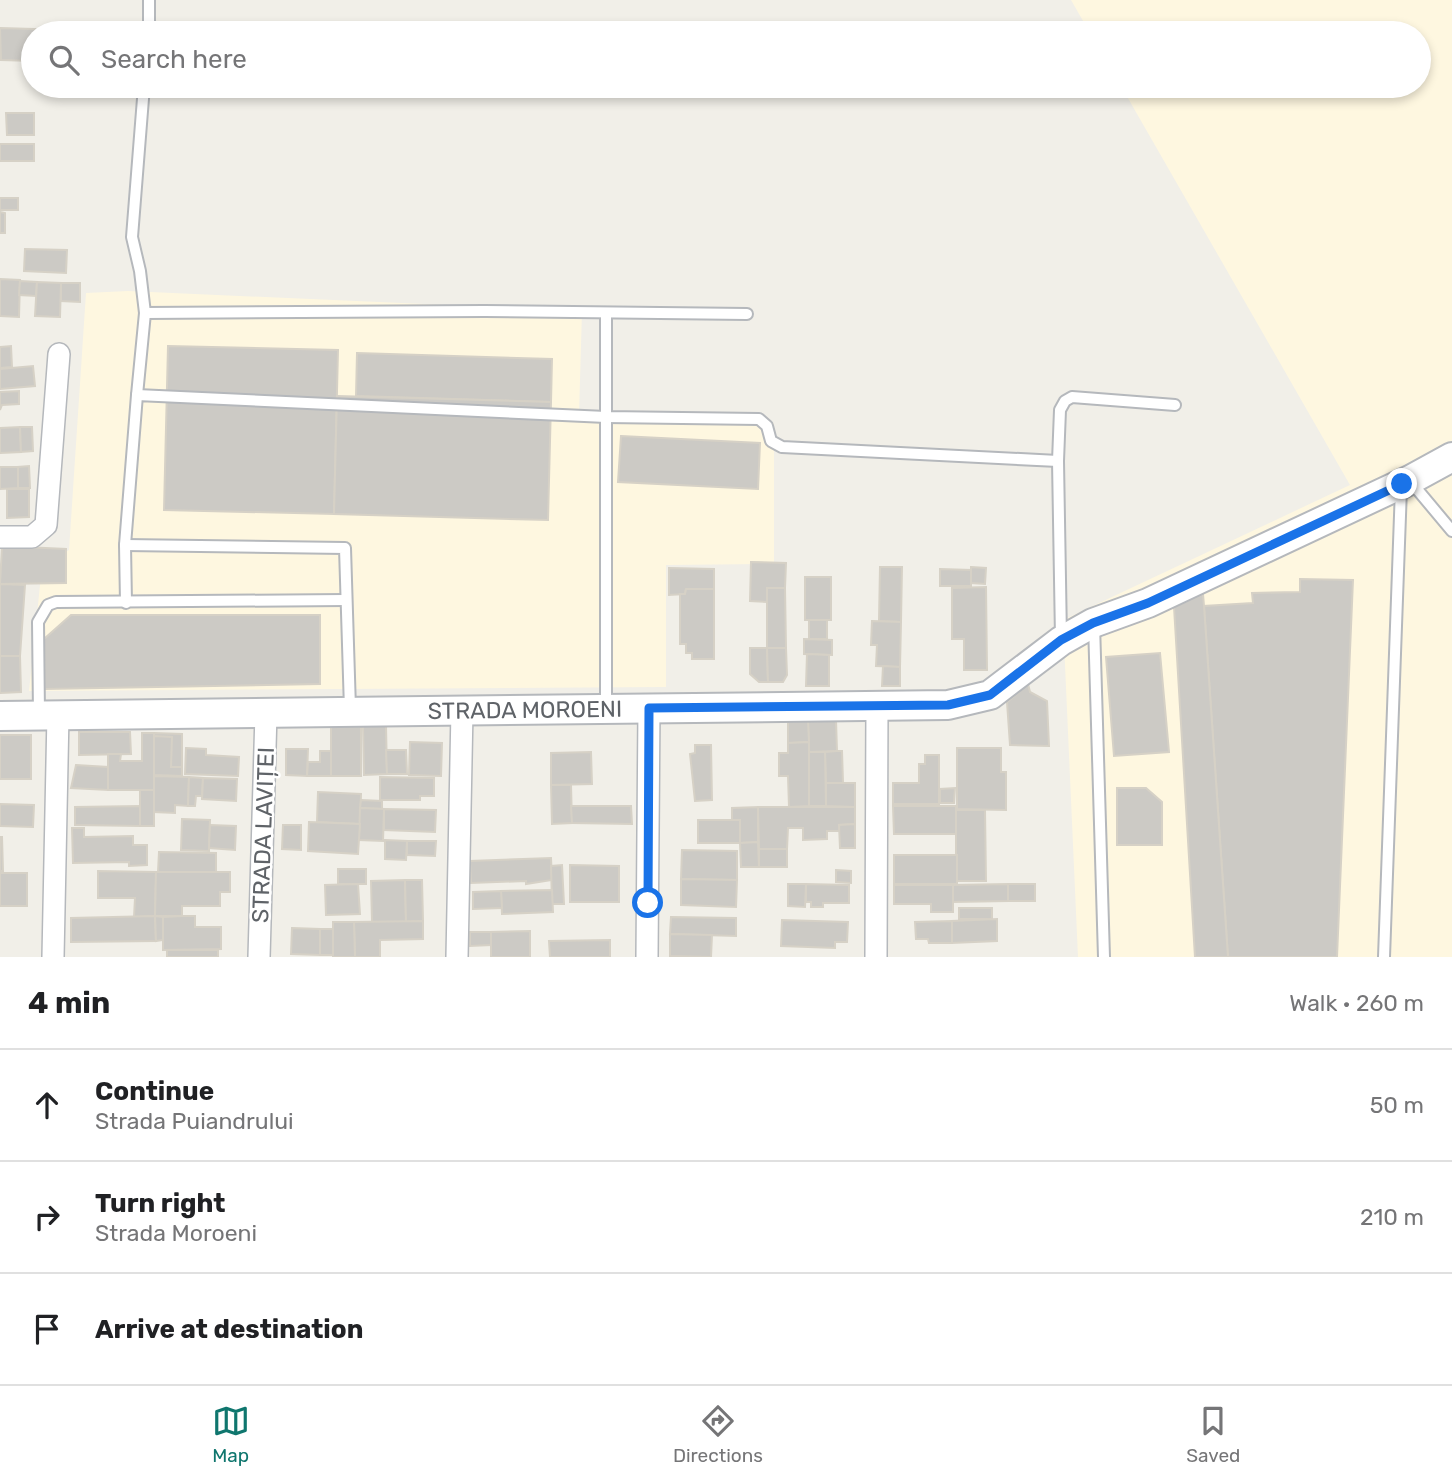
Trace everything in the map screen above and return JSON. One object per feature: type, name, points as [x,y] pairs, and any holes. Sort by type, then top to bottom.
[{"type":"street","points":[[0,537],[32,537],[46,525],[59,354]]},
{"type":"street","name":"STRADA MOROENI","points":[[0,716],[948,705],[974,701],[990,695],[1061,640],[1093,623],[1148,603],[1406,482],[1452,457]]},
{"type":"street","points":[[876,957],[877,706]]},
{"type":"street","points":[[647,957],[649,708]]},
{"type":"street","points":[[457,957],[462,711]]},
{"type":"street","name":"STRADA LAVIȚEI","points":[[259,957],[266,713]]},
{"type":"street","points":[[49,715],[53,957]]},
{"type":"lane","points":[[149,0],[149,21]]},
{"type":"lane","points":[[125,603],[125,545],[145,313],[141,271],[132,237],[143,98]]},
{"type":"lane","points":[[145,313],[485,311],[747,314]]},
{"type":"lane","points":[[606,314],[606,709]]},
{"type":"lane","points":[[137,395],[606,418],[759,419],[767,426],[771,441],[782,447],[1058,461]]},
{"type":"lane","points":[[1061,640],[1058,461],[1060,410],[1065,401],[1072,397],[1175,405]]},
{"type":"lane","points":[[1406,482],[1452,531]]},
{"type":"lane","points":[[1384,957],[1406,482]]},
{"type":"lane","points":[[125,545],[345,548],[350,712]]},
{"type":"lane","points":[[49,715],[37,638],[42,613],[48,605],[346,600]]},
{"type":"lane","points":[[1093,623],[1104,957]]},
{"type":"shaded area","points":[[1071,0],[1452,0],[1452,957],[1078,957],[1063,620],[1350,485],[1128,98],[1431,98],[1431,21],[1083,21]]},
{"type":"shaded area","points":[[128,291],[582,311],[579,415],[774,423],[774,564],[666,565],[666,687],[29,691],[42,566],[69,550],[86,293]]},
{"type":"building","points":[[0,28],[21,29],[21,61],[1,60]]},
{"type":"building","points":[[6,113],[34,113],[34,135],[7,135]]},
{"type":"building","points":[[0,144],[34,144],[34,161],[0,161]]},
{"type":"building","points":[[0,198],[18,198],[18,210],[0,210]]},
{"type":"building","points":[[0,212],[5,213],[5,233],[0,233]]},
{"type":"building","points":[[25,249],[67,250],[66,273],[24,271]]},
{"type":"building","points":[[0,279],[20,280],[19,317],[0,316]]},
{"type":"building","points":[[20,281],[37,282],[36,296],[19,295]]},
{"type":"building","points":[[37,282],[61,283],[60,317],[35,316]]},
{"type":"building","points":[[61,283],[80,283],[80,302],[61,301]]},
{"type":"building","points":[[11,346],[12,367],[0,368],[0,347]]},
{"type":"building","points":[[168,346],[338,350],[334,514],[164,510]]},
{"type":"building","points":[[357,353],[552,359],[551,402],[356,396]]},
{"type":"building","points":[[33,366],[35,386],[0,389],[0,369]]},
{"type":"building","points":[[19,391],[19,404],[2,405],[0,410],[0,392]]},
{"type":"building","points":[[337,396],[551,402],[548,520],[334,514]]},
{"type":"building","points":[[20,427],[21,452],[0,453],[0,428]]},
{"type":"building","points":[[20,427],[32,427],[33,451],[21,452]]},
{"type":"building","points":[[621,436],[760,443],[758,489],[618,482]]},
{"type":"building","points":[[29,466],[30,488],[18,488],[18,467]]},
{"type":"building","points":[[0,467],[18,467],[18,488],[0,489]]},
{"type":"building","points":[[7,489],[29,489],[29,517],[7,518]]},
{"type":"building","points":[[2,546],[66,549],[66,583],[0,584]]},
{"type":"building","points":[[751,562],[786,563],[785,588],[767,588],[767,602],[750,601]]},
{"type":"building","points":[[880,567],[902,567],[901,622],[879,621]]},
{"type":"building","points":[[971,567],[986,568],[985,584],[971,583]]},
{"type":"building","points":[[669,568],[714,569],[714,589],[686,589],[685,594],[669,595]]},
{"type":"building","points":[[940,569],[971,570],[971,586],[940,586]]},
{"type":"building","points":[[805,577],[831,577],[831,620],[805,620]]},
{"type":"building","points":[[1300,579],[1353,580],[1337,957],[1228,957],[1204,606],[1253,603],[1252,593],[1300,592]]},
{"type":"building","points":[[0,584],[25,585],[20,656],[0,656]]},
{"type":"building","points":[[986,587],[987,670],[964,670],[964,639],[952,639],[952,588]]},
{"type":"building","points":[[767,588],[785,588],[786,648],[767,648]]},
{"type":"building","points":[[686,589],[714,589],[714,659],[692,659],[692,653],[686,653],[686,644],[680,644],[680,594],[685,594]]},
{"type":"building","points":[[1203,594],[1228,957],[1195,957],[1174,607]]},
{"type":"building","points":[[71,615],[320,615],[320,684],[45,689],[44,639]]},
{"type":"building","points":[[809,620],[827,620],[827,639],[809,639]]},
{"type":"building","points":[[872,621],[901,622],[900,667],[876,666],[877,645],[871,645]]},
{"type":"building","points":[[804,639],[832,640],[832,655],[804,654]]},
{"type":"building","points":[[750,648],[767,648],[768,682],[759,682],[750,674]]},
{"type":"building","points":[[767,648],[786,648],[787,675],[783,682],[768,682]]},
{"type":"building","points":[[1160,653],[1169,752],[1114,756],[1106,657]]},
{"type":"building","points":[[807,654],[829,655],[829,686],[806,686]]},
{"type":"building","points":[[0,656],[20,656],[21,692],[0,693]]},
{"type":"building","points":[[883,666],[900,667],[900,686],[882,686]]},
{"type":"building","points":[[1028,684],[1030,692],[1047,701],[1049,746],[1010,745],[1007,702]]},
{"type":"building","points":[[836,720],[837,751],[809,752],[808,721]]},
{"type":"building","points":[[808,721],[809,742],[788,743],[788,722]]},
{"type":"building","points":[[363,726],[386,726],[387,774],[364,775]]},
{"type":"building","points":[[331,727],[361,727],[361,776],[331,776]]},
{"type":"building","points":[[79,732],[130,732],[131,754],[79,755]]},
{"type":"building","points":[[142,733],[154,733],[154,790],[108,790],[108,754],[121,754],[120,761],[142,761]]},
{"type":"building","points":[[154,733],[182,734],[182,776],[154,775]]},
{"type":"building","points":[[0,735],[31,735],[31,779],[0,779]]},
{"type":"building","points":[[154,736],[172,737],[171,767],[182,767],[182,776],[154,775]]},
{"type":"building","points":[[410,742],[442,743],[441,776],[409,775]]},
{"type":"building","points":[[809,742],[809,806],[789,807],[788,776],[779,776],[779,753],[788,753],[788,743]]},
{"type":"building","points":[[695,745],[711,745],[712,800],[695,801],[690,754],[695,753]]},
{"type":"building","points":[[186,748],[206,749],[206,755],[239,757],[238,776],[185,774]]},
{"type":"building","points":[[957,748],[1001,748],[1001,772],[1006,772],[1006,810],[957,809]]},
{"type":"building","points":[[286,749],[308,749],[307,776],[286,775]]},
{"type":"building","points":[[386,750],[406,750],[407,774],[387,774]]},
{"type":"building","points":[[320,751],[331,751],[331,776],[307,776],[308,762],[320,762]]},
{"type":"building","points":[[842,751],[843,783],[826,783],[825,752]]},
{"type":"building","points":[[591,752],[592,784],[551,785],[551,753]]},
{"type":"building","points":[[809,752],[825,752],[826,806],[809,806]]},
{"type":"building","points":[[925,755],[939,755],[939,804],[893,804],[893,783],[919,783],[919,764],[925,764]]},
{"type":"building","points":[[76,765],[108,767],[108,790],[71,788]]},
{"type":"building","points":[[154,776],[189,777],[188,806],[175,805],[175,813],[154,812]]},
{"type":"building","points":[[189,777],[203,778],[202,796],[196,796],[195,806],[188,806]]},
{"type":"building","points":[[380,777],[434,778],[434,796],[420,796],[420,800],[380,800]]},
{"type":"building","points":[[203,778],[237,779],[236,801],[202,799]]},
{"type":"building","points":[[826,783],[855,783],[855,807],[826,806]]},
{"type":"building","points":[[551,785],[571,785],[572,823],[552,824]]},
{"type":"building","points":[[955,788],[954,803],[940,803],[940,789]]},
{"type":"building","points":[[1117,788],[1146,788],[1162,802],[1162,845],[1117,845]]},
{"type":"building","points":[[140,790],[154,790],[154,826],[140,826]]},
{"type":"building","points":[[318,792],[361,794],[360,824],[317,822]]},
{"type":"building","points":[[361,800],[382,801],[382,809],[360,808]]},
{"type":"building","points":[[0,804],[34,805],[33,827],[0,826]]},
{"type":"building","points":[[140,806],[140,826],[75,825],[75,807]]},
{"type":"building","points":[[571,806],[631,806],[632,824],[572,823]]},
{"type":"building","points":[[893,806],[956,806],[956,834],[894,834]]},
{"type":"building","points":[[758,807],[758,842],[740,843],[740,820],[732,820],[732,808]]},
{"type":"building","points":[[758,807],[855,807],[855,824],[839,825],[840,831],[827,831],[827,839],[803,840],[803,828],[788,828],[787,849],[759,849]]},
{"type":"building","points":[[360,808],[384,809],[383,841],[359,840]]},
{"type":"building","points":[[384,809],[436,810],[435,832],[384,830]]},
{"type":"building","points":[[956,810],[985,810],[986,881],[956,881]]},
{"type":"building","points":[[182,819],[210,820],[209,851],[181,850]]},
{"type":"building","points":[[698,820],[740,820],[740,843],[698,843]]},
{"type":"building","points":[[309,822],[360,824],[358,854],[308,851]]},
{"type":"building","points":[[855,824],[855,848],[840,848],[839,825]]},
{"type":"building","points":[[210,825],[236,826],[235,850],[209,848]]},
{"type":"building","points":[[283,825],[301,825],[301,850],[282,849]]},
{"type":"building","points":[[72,828],[84,828],[84,837],[133,836],[133,845],[147,845],[147,865],[129,866],[129,862],[73,863]]},
{"type":"building","points":[[2,837],[3,871],[0,871]]},
{"type":"building","points":[[385,840],[407,841],[406,860],[385,859]]},
{"type":"building","points":[[407,841],[436,841],[435,856],[407,855]]},
{"type":"building","points":[[758,842],[759,867],[741,867],[740,843]]},
{"type":"building","points":[[759,849],[787,849],[787,867],[759,867]]},
{"type":"building","points":[[682,850],[737,851],[737,880],[681,879]]},
{"type":"building","points":[[159,852],[216,853],[216,872],[158,872]]},
{"type":"building","points":[[894,855],[957,855],[957,884],[894,884]]},
{"type":"building","points":[[551,858],[552,880],[526,884],[526,881],[471,883],[470,861]]},
{"type":"building","points":[[562,865],[564,904],[552,904],[551,866]]},
{"type":"building","points":[[570,865],[619,866],[619,902],[570,902]]},
{"type":"building","points":[[338,869],[366,869],[366,884],[338,884]]},
{"type":"building","points":[[836,870],[851,871],[851,883],[836,882]]},
{"type":"building","points":[[98,871],[156,872],[155,916],[134,917],[135,898],[98,898]]},
{"type":"building","points":[[156,872],[230,872],[230,892],[220,892],[220,906],[182,906],[182,916],[155,916]]},
{"type":"building","points":[[0,873],[27,873],[27,906],[0,906]]},
{"type":"building","points":[[681,879],[737,880],[736,907],[681,905]]},
{"type":"building","points":[[405,880],[406,922],[372,922],[371,881]]},
{"type":"building","points":[[405,880],[422,880],[423,921],[406,922]]},
{"type":"building","points":[[358,884],[360,914],[326,915],[325,885]]},
{"type":"building","points":[[788,884],[806,884],[805,907],[788,906]]},
{"type":"building","points":[[806,884],[849,885],[849,903],[823,903],[823,907],[811,907],[811,902],[806,902]]},
{"type":"building","points":[[1008,884],[1008,901],[953,902],[953,885]]},
{"type":"building","points":[[1008,884],[1035,884],[1035,901],[1008,901]]},
{"type":"building","points":[[894,885],[953,885],[953,912],[931,912],[931,904],[894,904]]},
{"type":"building","points":[[552,890],[553,912],[502,914],[501,891]]},
{"type":"building","points":[[501,891],[502,908],[473,909],[473,892]]},
{"type":"building","points":[[959,908],[992,908],[992,919],[959,919]]},
{"type":"building","points":[[155,916],[156,941],[71,942],[71,918]]},
{"type":"building","points":[[155,916],[163,917],[163,940],[156,941]]},
{"type":"building","points":[[195,916],[195,927],[221,927],[221,949],[163,950],[163,917]]},
{"type":"building","points":[[671,917],[736,918],[736,936],[670,934]]},
{"type":"building","points":[[997,919],[997,941],[952,943],[952,921]]},
{"type":"building","points":[[782,920],[848,922],[847,942],[835,942],[835,948],[781,946]]},
{"type":"building","points":[[423,921],[423,939],[380,940],[380,957],[355,957],[354,922]]},
{"type":"building","points":[[952,921],[952,943],[929,943],[928,939],[916,939],[915,922]]},
{"type":"building","points":[[333,922],[354,922],[355,957],[333,957]]},
{"type":"building","points":[[292,928],[320,929],[320,955],[291,954]]},
{"type":"building","points":[[320,929],[333,929],[333,955],[320,955]]},
{"type":"building","points":[[530,931],[530,957],[491,957],[491,932]]},
{"type":"building","points":[[470,932],[491,932],[491,945],[470,946]]},
{"type":"building","points":[[670,934],[712,935],[711,957],[670,956]]},
{"type":"building","points":[[610,940],[610,957],[550,957],[549,941]]},
{"type":"building","points":[[167,950],[218,950],[218,957],[167,957]]},
{"type":"route","points":[[648,903],[649,708],[948,705],[974,701],[990,695],[1061,640],[1093,623],[1148,603],[1402,484]]}]
